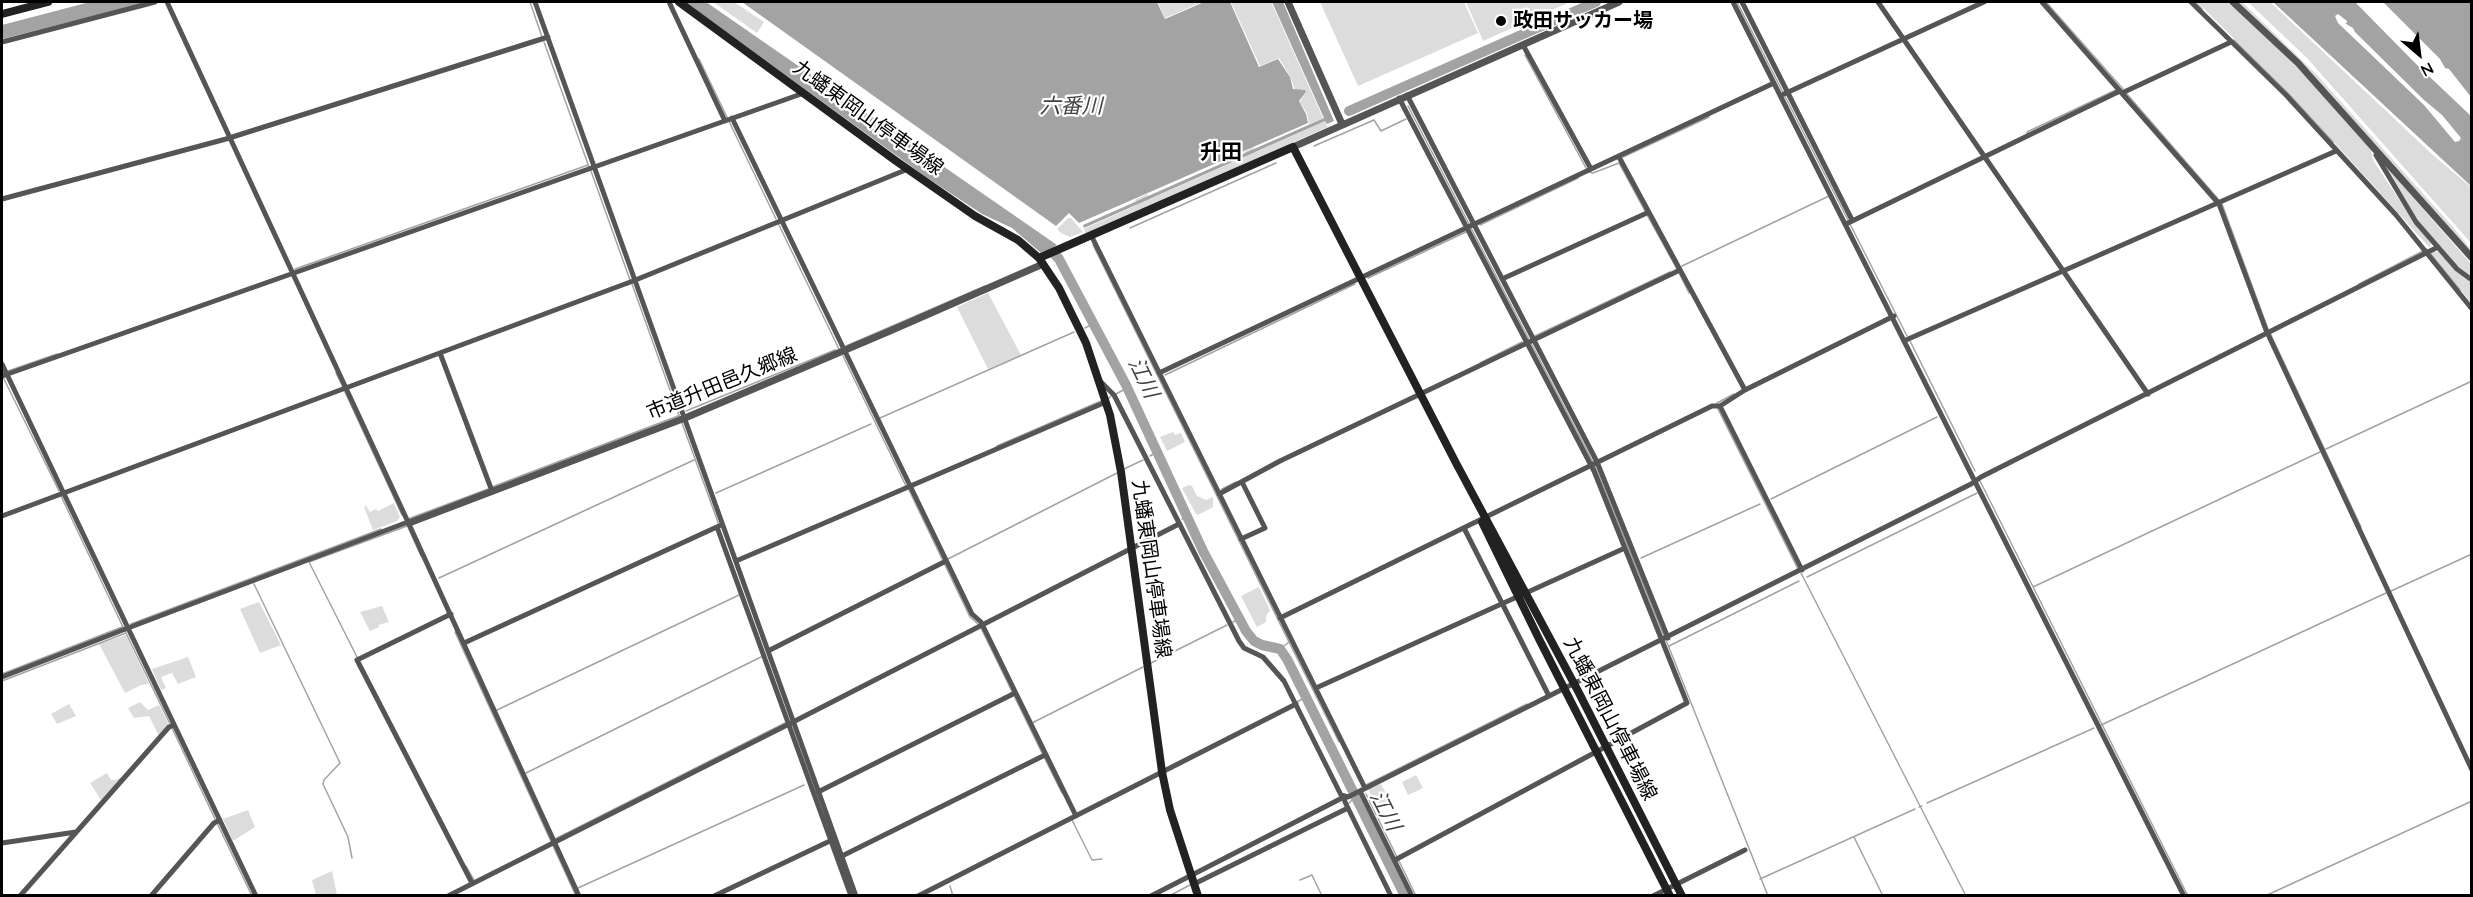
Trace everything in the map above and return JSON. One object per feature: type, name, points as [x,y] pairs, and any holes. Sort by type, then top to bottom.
[{"type":"main road","points":[[2,14],[48,2]]},
{"type":"main road","name":"九蟠東岡山停車場線","points":[[679,2],[908,169],[975,216],[1018,240],[1042,259],[1077,323],[1101,381],[1117,445],[1162,772],[1170,810],[1198,896]]},
{"type":"main road","points":[[1042,259],[1060,248],[1293,147]]},
{"type":"main road","name":"九蟠東岡山停車場線","points":[[1293,147],[1456,463],[1564,689],[1669,892]]},
{"type":"main road","name":"九蟠東岡山停車場線","points":[[1483,518],[1526,592],[1682,896]]},
{"type":"street","points":[[2,42],[155,2]]},
{"type":"street","points":[[167,2],[449,615],[464,643],[552,843],[579,896]]},
{"type":"street","points":[[535,2],[545,38],[789,723],[856,896]]},
{"type":"street","points":[[669,2],[908,487],[972,614],[981,626],[1075,815]]},
{"type":"street","points":[[1288,2],[1342,124]]},
{"type":"street","points":[[1293,147],[1619,2]]},
{"type":"street","points":[[1733,2],[1774,83],[1784,94]]},
{"type":"street","points":[[1742,2],[1784,94],[1894,316],[1908,339],[1975,481],[2184,896]]},
{"type":"street","points":[[1878,2],[2147,392]]},
{"type":"street","points":[[1784,94],[1984,2]]},
{"type":"street","points":[[2042,2],[2221,203],[2268,332],[2472,770]]},
{"type":"street","points":[[2191,2],[2286,95],[2427,251],[2472,309]]},
{"type":"street","points":[[2233,2],[2298,63],[2472,258]]},
{"type":"street","points":[[2,200],[229,137],[545,38]]},
{"type":"street","points":[[1849,222],[2121,91],[2231,42]]},
{"type":"street","points":[[1523,45],[1589,170]]},
{"type":"street","points":[[1159,374],[1774,83]]},
{"type":"street","points":[[4,375],[804,93]]},
{"type":"street","points":[[1397,859],[1688,703],[1665,639],[1594,464],[1403,97]]},
{"type":"street","points":[[1908,339],[2336,151]]},
{"type":"street","points":[[2378,153],[2376,155],[2416,222],[2457,269],[2472,280]]},
{"type":"street","points":[[1620,157],[1678,271],[1745,390]]},
{"type":"street","points":[[2,516],[632,281],[908,169]]},
{"type":"street","points":[[1502,279],[1647,213]]},
{"type":"street","points":[[1471,227],[1502,279],[1530,341]]},
{"type":"street","points":[[1091,235],[1316,688],[1361,791],[1397,859],[1412,896]]},
{"type":"street","points":[[1192,880],[1346,797],[1665,639],[2147,392],[2438,247]]},
{"type":"street","name":"市道升田邑久郷線","points":[[407,522],[682,419],[842,352],[1042,259]]},
{"type":"street","points":[[1219,494],[1280,461],[1678,271]]},
{"type":"street","points":[[1280,618],[1717,406],[1894,316]]},
{"type":"street","points":[[440,353],[491,489]]},
{"type":"street","points":[[2,364],[4,375],[217,822],[256,896]]},
{"type":"street","points":[[1101,381],[1114,395],[1239,641],[1245,648],[1269,662],[1284,681],[1341,795],[1346,797]]},
{"type":"street","points":[[736,561],[1106,402]]},
{"type":"street","points":[[1717,406],[1800,570]]},
{"type":"street","points":[[1594,464],[1625,548],[1665,639]]},
{"type":"street","points":[[1241,539],[1265,528],[1242,482]]},
{"type":"street","points":[[2,677],[407,522]]},
{"type":"street","points":[[448,896],[1179,524]]},
{"type":"street","points":[[720,525],[736,561],[768,651],[789,723],[819,792],[850,896]]},
{"type":"street","points":[[464,643],[720,525]]},
{"type":"street","points":[[1464,529],[1549,696]]},
{"type":"street","points":[[1316,688],[1625,548]]},
{"type":"street","points":[[768,651],[945,561]]},
{"type":"street","points":[[449,615],[358,660],[474,883]]},
{"type":"street","points":[[819,792],[1014,694]]},
{"type":"street","points":[[918,896],[1296,704]]},
{"type":"street","points":[[20,896],[172,726]]},
{"type":"street","points":[[842,856],[1044,755]]},
{"type":"street","points":[[1346,797],[1347,806],[1391,896]]},
{"type":"street","points":[[1151,896],[1192,880],[1347,806]]},
{"type":"street","points":[[151,896],[217,822]]},
{"type":"street","points":[[2,843],[76,832]]},
{"type":"street","points":[[714,896],[833,839]]},
{"type":"street","points":[[1653,896],[1669,892],[1676,884],[1745,850]]},
{"type":"shaded area","points":[[713,2],[734,2],[764,22],[757,33]]},
{"type":"shaded area","points":[[1158,2],[1202,2],[1165,18]]},
{"type":"shaded area","points":[[1231,2],[1271,2],[1323,118],[1309,124],[1307,113],[1300,102],[1306,92],[1295,90],[1279,58],[1260,66]]},
{"type":"shaded area","points":[[1320,2],[1464,2],[1478,33],[1358,86]]},
{"type":"shaded area","name":"政田サッカー場","points":[[1466,2],[1570,2],[1483,41]]},
{"type":"shaded area","points":[[2197,2],[2228,2],[2257,27],[2315,86],[2371,149],[2373,160],[2414,222],[2431,242],[2430,248],[2291,95]]},
{"type":"shaded area","points":[[2238,2],[2242,2],[2317,75],[2452,226],[2471,249],[2471,253],[2310,71]]},
{"type":"shaded area","points":[[2248,2],[2270,2],[2434,156],[2471,187],[2471,243],[2307,58]]},
{"type":"shaded area","points":[[1325,121],[1328,127],[1086,234],[1084,229],[1137,205],[1135,200],[1147,194],[1150,199],[1245,157],[1244,152],[1253,147],[1256,152]]},
{"type":"shaded area","points":[[2384,164],[2471,264],[2471,277],[2458,266],[2417,220]]},
{"type":"shaded area","points":[[1068,218],[1071,218],[1083,232],[1070,237],[1061,233],[1057,229]]},
{"type":"shaded area","points":[[2431,252],[2439,252],[2471,282],[2471,303]]},
{"type":"shaded area","points":[[988,293],[1021,355],[988,369],[957,307]]},
{"type":"shaded area","points":[[1173,432],[1175,435],[1181,433],[1185,442],[1167,451],[1160,437]]},
{"type":"shaded area","points":[[1192,486],[1197,496],[1206,500],[1213,497],[1213,507],[1196,514],[1182,488]]},
{"type":"shaded area","points":[[394,503],[400,517],[397,521],[373,530],[364,507],[366,506],[370,512],[376,509],[378,511]]},
{"type":"shaded area","points":[[1259,587],[1270,610],[1266,616],[1266,622],[1257,627],[1241,596]]},
{"type":"shaded area","points":[[259,602],[281,645],[260,653],[240,609]]},
{"type":"shaded area","points":[[382,606],[389,622],[378,625],[379,627],[370,631],[360,612]]},
{"type":"shaded area","points":[[126,635],[149,684],[141,685],[125,693],[99,644]]},
{"type":"shaded area","points":[[188,657],[196,677],[178,684],[172,673],[161,677],[166,688],[161,690],[152,669]]},
{"type":"shaded area","points":[[140,702],[148,710],[159,705],[169,725],[159,736],[149,716],[134,718],[128,708]]},
{"type":"shaded area","points":[[69,704],[76,716],[57,724],[51,714]]},
{"type":"shaded area","points":[[107,773],[111,780],[122,777],[101,800],[90,783]]},
{"type":"shaded area","points":[[1416,775],[1423,788],[1408,795],[1402,782]]},
{"type":"shaded area","points":[[1381,784],[1390,801],[1378,808],[1368,789]]},
{"type":"shaded area","points":[[248,810],[255,827],[233,841],[223,819]]},
{"type":"shaded area","points":[[332,871],[337,895],[316,895],[312,880]]},
{"type":"water","points":[[90,2],[148,2],[2,39],[2,25]]},
{"type":"water","points":[[685,2],[706,2],[1057,245],[1041,253],[1012,228],[982,214],[926,177]]},
{"type":"water","name":"六番川","points":[[742,2],[1157,2],[1165,19],[1204,2],[1230,2],[1259,67],[1278,59],[1290,77],[1293,89],[1305,90],[1306,92],[1299,101],[1308,123],[1079,223],[1069,213],[1056,226]]},
{"type":"water","points":[[1272,2],[1283,2],[1334,121],[1327,124],[1325,121],[1084,228],[1083,225],[1324,118]]},
{"type":"water","points":[[2273,2],[2355,2],[2471,116],[2471,186]],"holes":[[[2338,14],[2347,21],[2346,24],[2353,28],[2424,100],[2442,115],[2461,138],[2459,141],[2455,142],[2424,105],[2338,23],[2335,16]]]},
{"type":"water","points":[[2383,2],[2471,2],[2471,97],[2449,69],[2445,68],[2440,59]]},
{"type":"waterway","points":[[530,2],[542,37]]},
{"type":"waterway","points":[[1349,111],[1596,2]]},
{"type":"waterway","points":[[1737,2],[1907,336]]},
{"type":"waterway","points":[[2046,2],[2123,89]]},
{"type":"waterway","points":[[2195,2],[2202,9]]},
{"type":"waterway","points":[[2234,40],[2288,93],[2333,142]]},
{"type":"waterway","points":[[544,42],[589,167]]},
{"type":"waterway","points":[[1525,55],[1586,168]]},
{"type":"waterway","points":[[699,59],[776,219]]},
{"type":"waterway","points":[[2028,135],[2027,132],[2118,89]]},
{"type":"waterway","points":[[2126,93],[2219,200]]},
{"type":"waterway","points":[[1408,106],[1469,224]]},
{"type":"waterway","points":[[1623,157],[1709,117]]},
{"type":"waterway","points":[[1314,146],[1374,120],[1381,131],[1406,119]]},
{"type":"waterway","points":[[1130,228],[1276,163]]},
{"type":"waterway","points":[[1589,172],[1593,173],[1619,163],[1645,211]]},
{"type":"waterway","points":[[295,269],[588,165]]},
{"type":"waterway","points":[[591,171],[630,280]]},
{"type":"waterway","points":[[1480,225],[1578,178]]},
{"type":"waterway","points":[[1682,266],[1829,196]]},
{"type":"waterway","points":[[2222,204],[2268,329]]},
{"type":"waterway","points":[[1647,215],[1677,269]]},
{"type":"waterway","points":[[778,223],[839,349]]},
{"type":"waterway","points":[[1471,228],[1595,466],[1664,636]]},
{"type":"waterway","points":[[1368,278],[1466,232]]},
{"type":"waterway","name":"江川","points":[[1046,245],[1059,259],[1126,385],[1203,551],[1246,631],[1254,641],[1280,649],[1287,659],[1405,896]]},
{"type":"waterway","points":[[1093,245],[1289,642],[1280,649]]},
{"type":"waterway","points":[[2359,284],[2427,249]]},
{"type":"waterway","points":[[2431,254],[2460,290]]},
{"type":"waterway","points":[[1535,336],[1670,272]]},
{"type":"waterway","points":[[1679,273],[1689,293]]},
{"type":"waterway","points":[[632,284],[680,418]]},
{"type":"waterway","points":[[1165,375],[1355,284]]},
{"type":"waterway","points":[[846,346],[985,286]]},
{"type":"waterway","points":[[1085,328],[1093,324]]},
{"type":"waterway","points":[[880,418],[1074,332]]},
{"type":"waterway","points":[[2270,333],[2361,527]]},
{"type":"waterway","points":[[1910,341],[1975,471]]},
{"type":"waterway","points":[[1480,363],[1522,342]]},
{"type":"waterway","points":[[686,411],[835,350]]},
{"type":"waterway","points":[[8,371],[57,354]]},
{"type":"waterway","points":[[843,356],[906,486]]},
{"type":"waterway","points":[[336,373],[343,387]]},
{"type":"waterway","points":[[3,377],[59,491]]},
{"type":"waterway","points":[[2326,449],[2472,381]]},
{"type":"waterway","points":[[1116,394],[1127,388]]},
{"type":"waterway","points":[[345,392],[402,515]]},
{"type":"waterway","points":[[1717,403],[1734,394]]},
{"type":"waterway","points":[[997,446],[1101,401]]},
{"type":"waterway","points":[[1717,407],[1798,569]]},
{"type":"waterway","points":[[492,487],[678,416]]},
{"type":"waterway","points":[[1771,499],[1937,417]]},
{"type":"waterway","points":[[682,423],[719,525]]},
{"type":"waterway","points":[[716,493],[871,424]]},
{"type":"waterway","points":[[1150,456],[1157,452]]},
{"type":"waterway","points":[[2033,587],[2320,452]]},
{"type":"waterway","points":[[439,578],[694,460]]},
{"type":"waterway","points":[[1124,469],[1143,460]]},
{"type":"waterway","points":[[948,559],[1117,473]]},
{"type":"waterway","points":[[1980,481],[2188,896]]},
{"type":"waterway","points":[[1222,489],[1236,482]]},
{"type":"waterway","points":[[408,519],[488,489]]},
{"type":"waterway","points":[[909,490],[970,617],[978,624]]},
{"type":"waterway","points":[[1807,577],[1977,493]]},
{"type":"waterway","points":[[61,496],[123,627]]},
{"type":"waterway","points":[[1641,558],[1760,504]]},
{"type":"waterway","name":"江川","points":[[1182,519],[1187,516]]},
{"type":"waterway","points":[[407,525],[421,556]]},
{"type":"waterway","points":[[357,657],[309,562],[407,526]]},
{"type":"waterway","points":[[131,624],[381,529]]},
{"type":"waterway","points":[[2391,591],[2472,554]]},
{"type":"waterway","points":[[1801,573],[1966,896]]},
{"type":"waterway","points":[[1669,646],[1799,581]]},
{"type":"waterway","points":[[254,584],[340,763],[323,784],[348,837],[352,858]]},
{"type":"waterway","points":[[2101,725],[2386,593]]},
{"type":"waterway","points":[[497,710],[739,595]]},
{"type":"waterway","name":"江川","points":[[1233,622],[1239,619]]},
{"type":"waterway","points":[[1151,663],[1227,625]]},
{"type":"waterway","points":[[2,674],[122,627]]},
{"type":"waterway","points":[[981,628],[1042,753]]},
{"type":"waterway","points":[[125,631],[170,724]]},
{"type":"waterway","points":[[455,632],[576,896]]},
{"type":"waterway","points":[[2,681],[126,633]]},
{"type":"waterway","points":[[1666,640],[1768,896]]},
{"type":"waterway","points":[[1289,642],[1339,742]]},
{"type":"waterway","points":[[526,773],[761,657]]},
{"type":"waterway","points":[[1032,723],[1143,667]]},
{"type":"waterway","points":[[1297,702],[1306,697]]},
{"type":"waterway","points":[[1366,785],[1527,704]]},
{"type":"waterway","points":[[555,839],[787,722]]},
{"type":"waterway","points":[[172,728],[215,819]]},
{"type":"waterway","points":[[1927,803],[2094,728]]},
{"type":"waterway","points":[[1044,757],[1062,793]]},
{"type":"waterway","points":[[578,888],[804,785]]},
{"type":"waterway","points":[[1366,794],[1397,857]]},
{"type":"waterway","points":[[1348,804],[1355,797]]},
{"type":"waterway","points":[[2265,896],[2472,801]]},
{"type":"waterway","points":[[1760,879],[1915,809]]},
{"type":"waterway","points":[[1072,820],[1092,860],[1102,859]]},
{"type":"waterway","points":[[217,823],[252,896]]},
{"type":"waterway","points":[[1854,837],[1883,896]]},
{"type":"waterway","points":[[1399,861],[1416,896]]},
{"type":"waterway","points":[[466,866],[474,880]]},
{"type":"waterway","points":[[1300,880],[1312,875],[1322,896]]},
{"type":"waterway","points":[[1169,896],[1190,885]]},
{"type":"waterway","points":[[950,886],[953,896]]},
{"type":"place","name":"政田サッカー場","points":[[1501,21]]},
{"type":"district","name":"升田","points":[[1221,153]]}]
